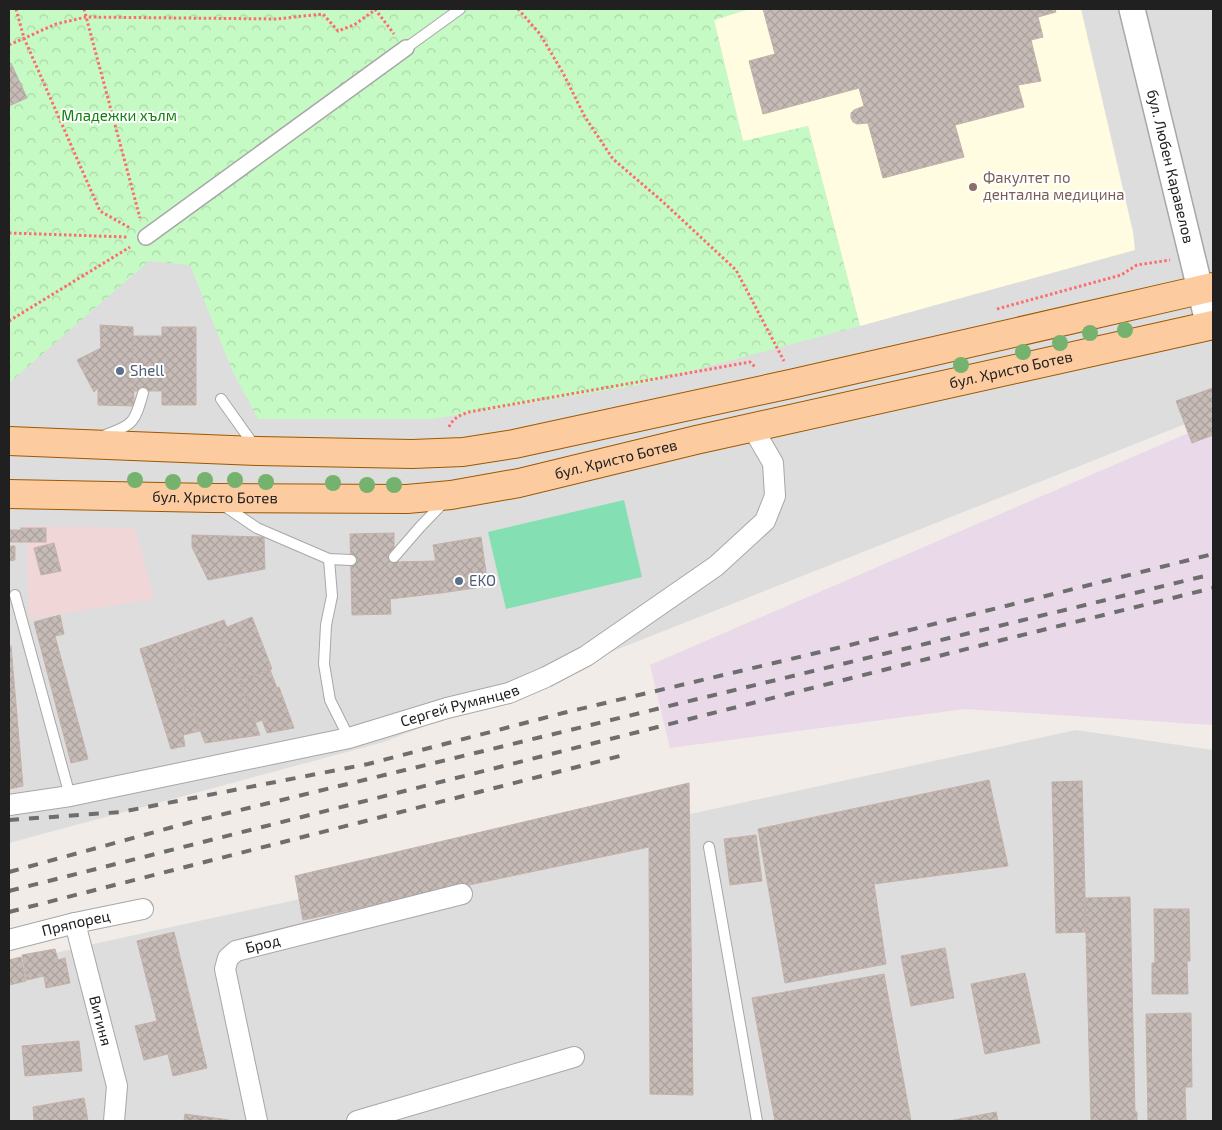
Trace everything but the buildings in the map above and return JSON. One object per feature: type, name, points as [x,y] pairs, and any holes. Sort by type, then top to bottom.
[{"type":"main road","points":[[13,440],[258,451],[412,454],[463,452],[514,444],[795,383],[1207,288]]},
{"type":"main road","name":"бул. Христо Ботев","points":[[9,494],[407,499],[451,495],[518,483],[752,427],[1211,325]]},
{"type":"street","name":"бул. Любен Каравелов","points":[[1132,9],[1207,288],[1211,325]]},
{"type":"street","points":[[146,238],[406,48]]},
{"type":"street","name":"Сергей Румянцев","points":[[9,805],[70,796],[349,738],[447,708],[509,693],[546,677],[586,656],[716,566],[764,521],[775,496],[773,463],[752,427]]},
{"type":"street","name":"Брод","points":[[257,1121],[225,969],[228,958],[236,950],[462,894]]},
{"type":"street","name":"Пряпорец","points":[[9,940],[75,923],[142,909]]},
{"type":"street","name":"Витиня","points":[[75,923],[117,1086],[114,1121]]},
{"type":"street","points":[[357,1121],[574,1057]]},
{"type":"lane","points":[[406,48],[460,9]]},
{"type":"lane","points":[[84,443],[128,425],[138,414],[143,393]]},
{"type":"lane","points":[[221,399],[258,451]]},
{"type":"lane","points":[[394,557],[451,495]]},
{"type":"lane","points":[[212,498],[257,528],[329,558],[351,560]]},
{"type":"lane","points":[[329,558],[332,596],[326,625],[324,664],[330,700],[349,738]]},
{"type":"lane","points":[[15,595],[70,796]]},
{"type":"lane","points":[[709,847],[757,1121]]},
{"type":"path","points":[[16,9],[24,38],[100,211],[146,238]]},
{"type":"path","points":[[84,9],[146,238]]},
{"type":"path","points":[[9,45],[56,24],[86,17],[276,19],[323,14],[338,32],[354,25],[375,9],[406,48]]},
{"type":"path","points":[[518,9],[540,34],[564,73],[585,117],[613,159],[662,201],[736,270],[795,383]]},
{"type":"path","points":[[9,233],[146,238]]},
{"type":"path","points":[[9,322],[146,238]]},
{"type":"path","points":[[447,434],[451,422],[459,415],[468,412],[750,362],[756,368]]},
{"type":"shaded area","points":[[9,9],[1213,9],[1213,413],[384,742],[9,843]]},
{"type":"shaded area","name":"Факултет по дентална медицина","points":[[749,9],[1081,9],[1133,232],[1135,250],[860,326],[808,126],[743,142],[714,20]]},
{"type":"shaded area","points":[[1213,424],[1213,725],[965,709],[670,748],[650,665]]},
{"type":"shaded area","points":[[26,526],[135,528],[154,599],[29,619]]},
{"type":"shaded area","points":[[1076,730],[1213,750],[1213,1121],[9,1121],[9,964]]},
{"type":"green space","name":"Младежки хълм","points":[[9,9],[749,9],[714,20],[743,141],[808,126],[860,326],[634,386],[432,419],[258,419],[232,370],[190,265],[149,261],[9,383]]},
{"type":"green space","points":[[624,500],[642,577],[506,609],[488,532]]},
{"type":"railway","points":[[9,820],[121,812],[368,764],[563,713],[850,645],[1213,554]]},
{"type":"railway","points":[[9,872],[195,821],[1213,574]]},
{"type":"railway","points":[[9,891],[1213,588]]},
{"type":"railway","points":[[9,912],[620,756]]},
{"type":"place","name":"Факултет по дентална медицина","points":[[973,187]]},
{"type":"place","name":"Shell","points":[[120,371]]},
{"type":"place","name":"EKO","points":[[459,581]]}]
